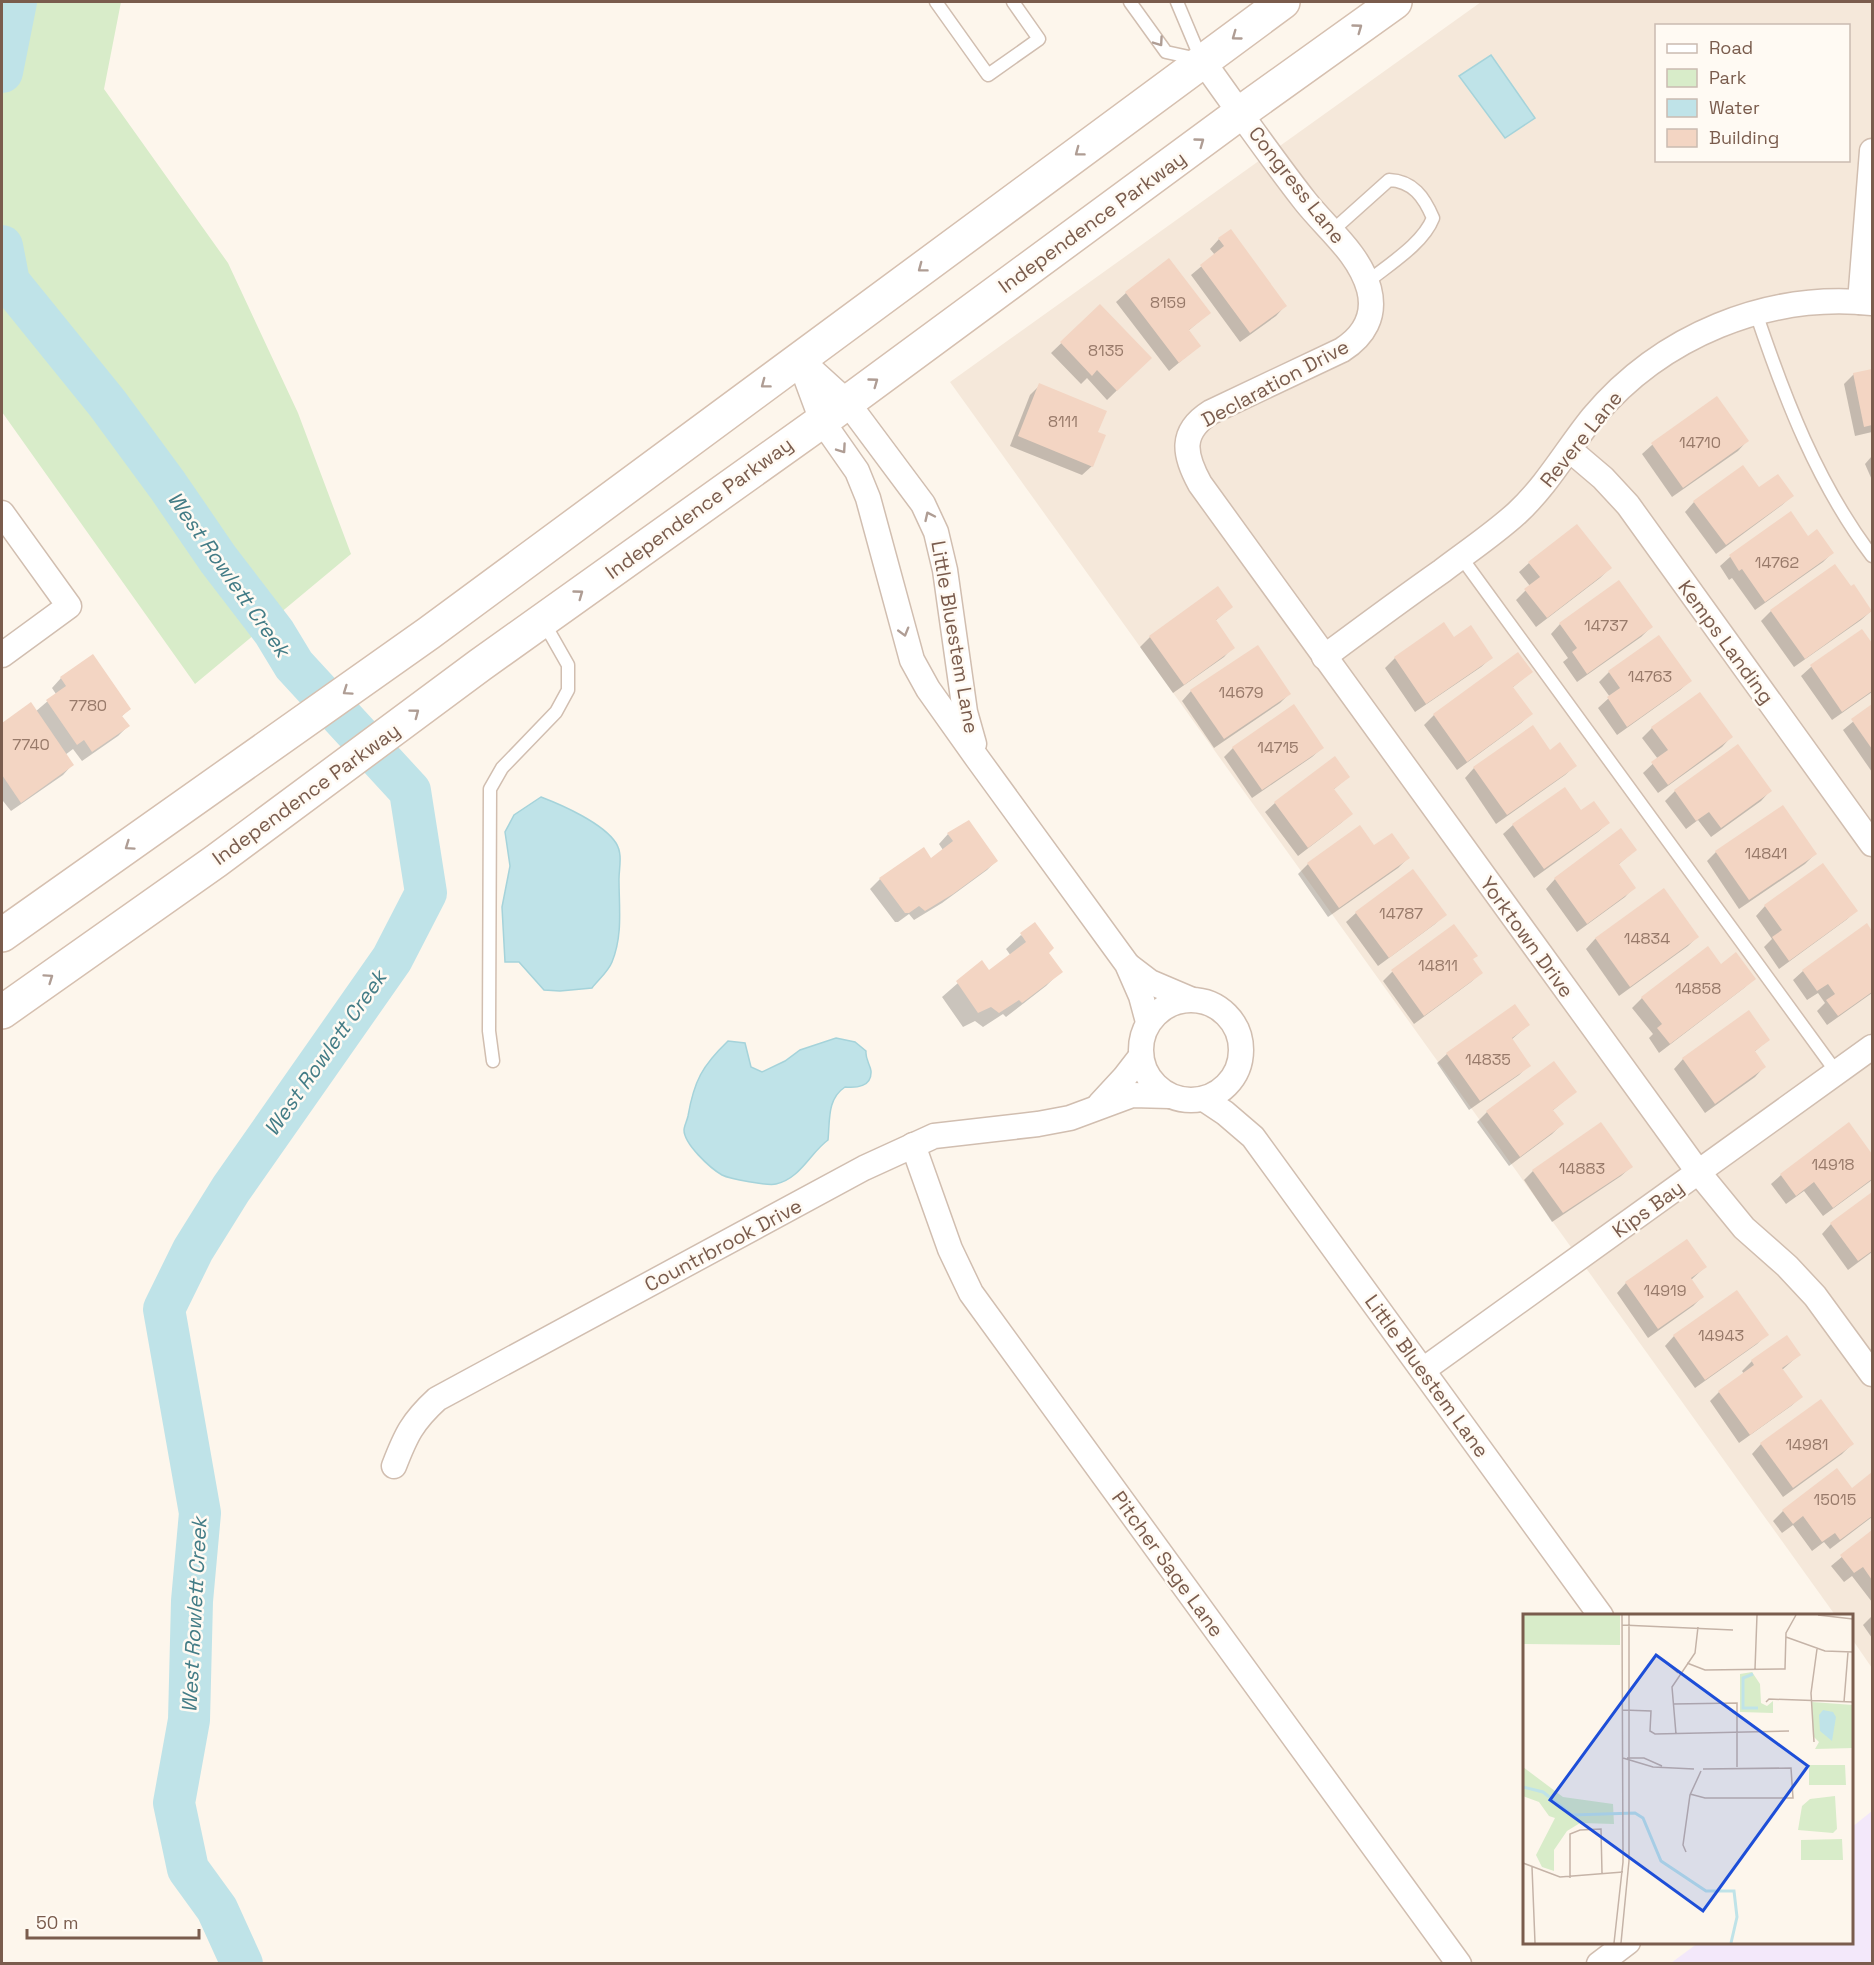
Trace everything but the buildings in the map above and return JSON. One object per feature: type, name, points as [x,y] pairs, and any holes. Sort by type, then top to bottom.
[{"type":"main road","points":[[2,935],[429,633],[1283,2]]},
{"type":"main road","name":"Independence Parkway","points":[[2,1012],[216,861],[480,665],[835,411],[1240,112],[1395,2]]},
{"type":"street","name":"Congress Lane","points":[[1202,60],[1305,201],[1352,256],[1369,291],[1371,319]]},
{"type":"street","points":[[1866,303],[1872,151]]},
{"type":"street","name":"Revere Lane","points":[[1324,657],[1503,526],[1526,505],[1551,476],[1583,430],[1610,399],[1653,361],[1702,332],[1756,312],[1804,304],[1866,303]]},
{"type":"street","name":"Declaration Drive","points":[[1200,484],[1188,454],[1190,432],[1198,420],[1342,350],[1355,342],[1371,319]]},
{"type":"street","name":"Little Bluestem Lane","points":[[799,359],[835,411],[913,488],[936,532],[945,570],[965,712],[977,758]]},
{"type":"street","name":"Little Bluestem Lane","points":[[835,411],[868,498],[912,660],[928,689],[1127,964],[1141,996],[1148,1022]]},
{"type":"street","name":"Kemps Landing","points":[[1570,450],[1603,478],[1628,506],[1872,844]]},
{"type":"street","name":"Yorktown Drive","points":[[1200,484],[1699,1173],[1744,1228],[1787,1266],[1815,1296],[1872,1374]]},
{"type":"street","points":[[2,513],[69,606],[2,655]]},
{"type":"street","name":"Little Bluestem Lane","points":[[1127,964],[1150,982],[1190,999]]},
{"type":"street","points":[[1190,999],[1213,1005],[1232,1020],[1239,1035],[1242,1051],[1239,1066],[1231,1081],[1220,1092],[1204,1099],[1187,1101],[1170,1096],[1156,1086],[1146,1072],[1141,1056],[1142,1038],[1148,1022],[1160,1010],[1174,1002],[1190,999]]},
{"type":"street","name":"Kips Bay","points":[[1423,1370],[1872,1047]]},
{"type":"street","name":"Countrbrook Drive","points":[[1099,1106],[1141,1056]]},
{"type":"street","name":"Little Bluestem Lane","points":[[1239,1066],[1235,1087],[1239,1105],[1253,1137],[1600,1614]]},
{"type":"street","name":"Countrbrook Drive","points":[[394,1466],[406,1435],[419,1415],[436,1399],[864,1168],[934,1136],[1070,1118],[1132,1095],[1170,1096]]},
{"type":"street","name":"Little Bluestem Lane","points":[[1204,1099],[1225,1113],[1253,1137]]},
{"type":"street","name":"Pitcher Sage Lane","points":[[913,1145],[950,1249],[971,1293],[1459,1964]]},
{"type":"street","points":[[1599,1964],[1626,1944]]},
{"type":"lane","points":[[936,2],[988,75],[1039,39],[1013,2]]},
{"type":"lane","points":[[1130,2],[1167,52],[1202,60]]},
{"type":"lane","points":[[1177,2],[1202,60]]},
{"type":"lane","points":[[1332,231],[1389,180],[1401,181],[1425,200],[1433,218],[1428,229],[1419,240],[1366,283]]},
{"type":"lane","points":[[1756,312],[1776,373],[1801,435],[1827,485],[1872,556]]},
{"type":"lane","points":[[1461,557],[1837,1073]]},
{"type":"lane","points":[[493,1061],[489,1031],[490,789],[502,768],[556,712],[568,690],[568,665],[543,620]]},
{"type":"shaded area","points":[[1481,2],[1872,2],[1872,1668],[1853,1640],[1853,1614],[1834,1614],[950,382]]},
{"type":"shaded area","points":[[1872,1811],[1872,1963],[1671,1963],[1697,1944],[1853,1944],[1853,1826]]},
{"type":"green space","points":[[2,2],[121,2],[104,89],[228,263],[298,413],[351,554],[195,684],[2,412]]},
{"type":"water","points":[[1491,55],[1535,118],[1505,138],[1459,76]]},
{"type":"water","points":[[541,797],[571,810],[602,828],[616,843],[619,852],[618,942],[610,966],[592,988],[544,990],[519,962],[505,962],[502,907],[510,866],[505,832],[514,815]]},
{"type":"water","points":[[836,1038],[855,1042],[866,1051],[871,1076],[862,1085],[845,1087],[839,1092],[832,1104],[828,1140],[799,1171],[785,1181],[776,1184],[749,1182],[722,1175],[693,1149],[684,1130],[696,1083],[712,1058],[728,1041],[745,1043],[751,1067],[762,1072],[785,1061],[800,1050]]},
{"type":"waterway","name":"West Rowlett Creek","points":[[2,72],[16,2]]},
{"type":"waterway","name":"West Rowlett Creek","points":[[2,246],[9,282],[107,403],[218,559],[274,632],[294,665],[410,791],[426,893],[392,959],[231,1189],[193,1250],[164,1309],[200,1513],[192,1601],[189,1720],[174,1803],[188,1869],[217,1909],[242,1964]]}]
